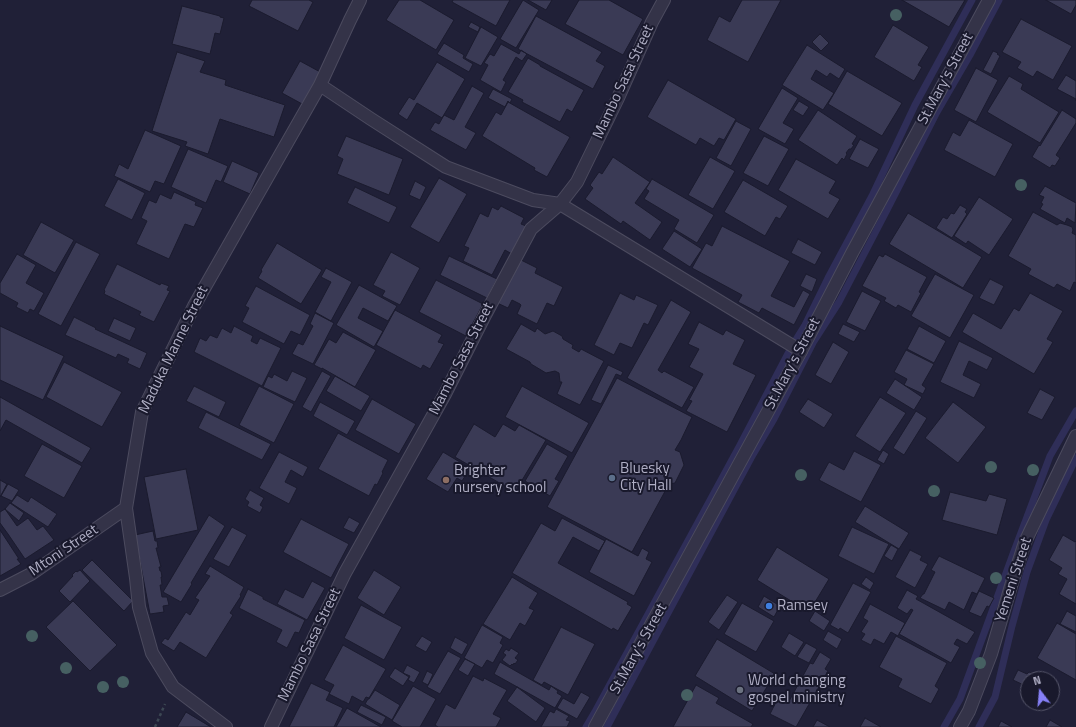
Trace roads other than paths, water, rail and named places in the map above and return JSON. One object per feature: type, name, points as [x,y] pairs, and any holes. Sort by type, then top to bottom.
[{"type":"street","name":"Maduka Manne Street","points":[[226,727],[173,687],[152,653],[138,607],[136,578],[126,508],[142,412],[194,306],[320,85],[360,0]]},
{"type":"street","name":"Mambo Sasa Street","points":[[270,727],[344,573],[445,394],[531,229],[560,204],[577,182],[621,91],[652,22],[664,0]]},
{"type":"street","name":"St.Mary's Street","points":[[595,727],[801,351],[852,253],[989,0]]},
{"type":"street","points":[[320,85],[371,120],[446,167],[533,200],[560,204],[801,351]]},
{"type":"street","name":"Yemeni Street","points":[[960,727],[969,711],[991,654],[1010,586],[1025,542],[1076,436]]},
{"type":"street","name":"Mtoni Street","points":[[0,590],[31,574],[126,508]]},
{"type":"waterway","points":[[586,727],[739,447],[792,346],[805,325],[828,278],[872,196],[915,105],[972,0]]},
{"type":"waterway","points":[[607,727],[751,458],[774,419],[814,341],[839,302],[937,112],[970,55],[999,0]]},
{"type":"waterway","points":[[944,727],[960,699],[1050,456],[1076,411]]},
{"type":"waterway","points":[[979,727],[995,697],[1027,572],[1046,520],[1076,458]]},
{"type":"place","name":"Bluesky City Hall","points":[[612,478]]},
{"type":"place","name":"Brighter nursery school","points":[[446,480]]},
{"type":"place","name":"Ramsey","points":[[769,606]]},
{"type":"place","name":"World changing gospel ministry","points":[[740,690]]}]
